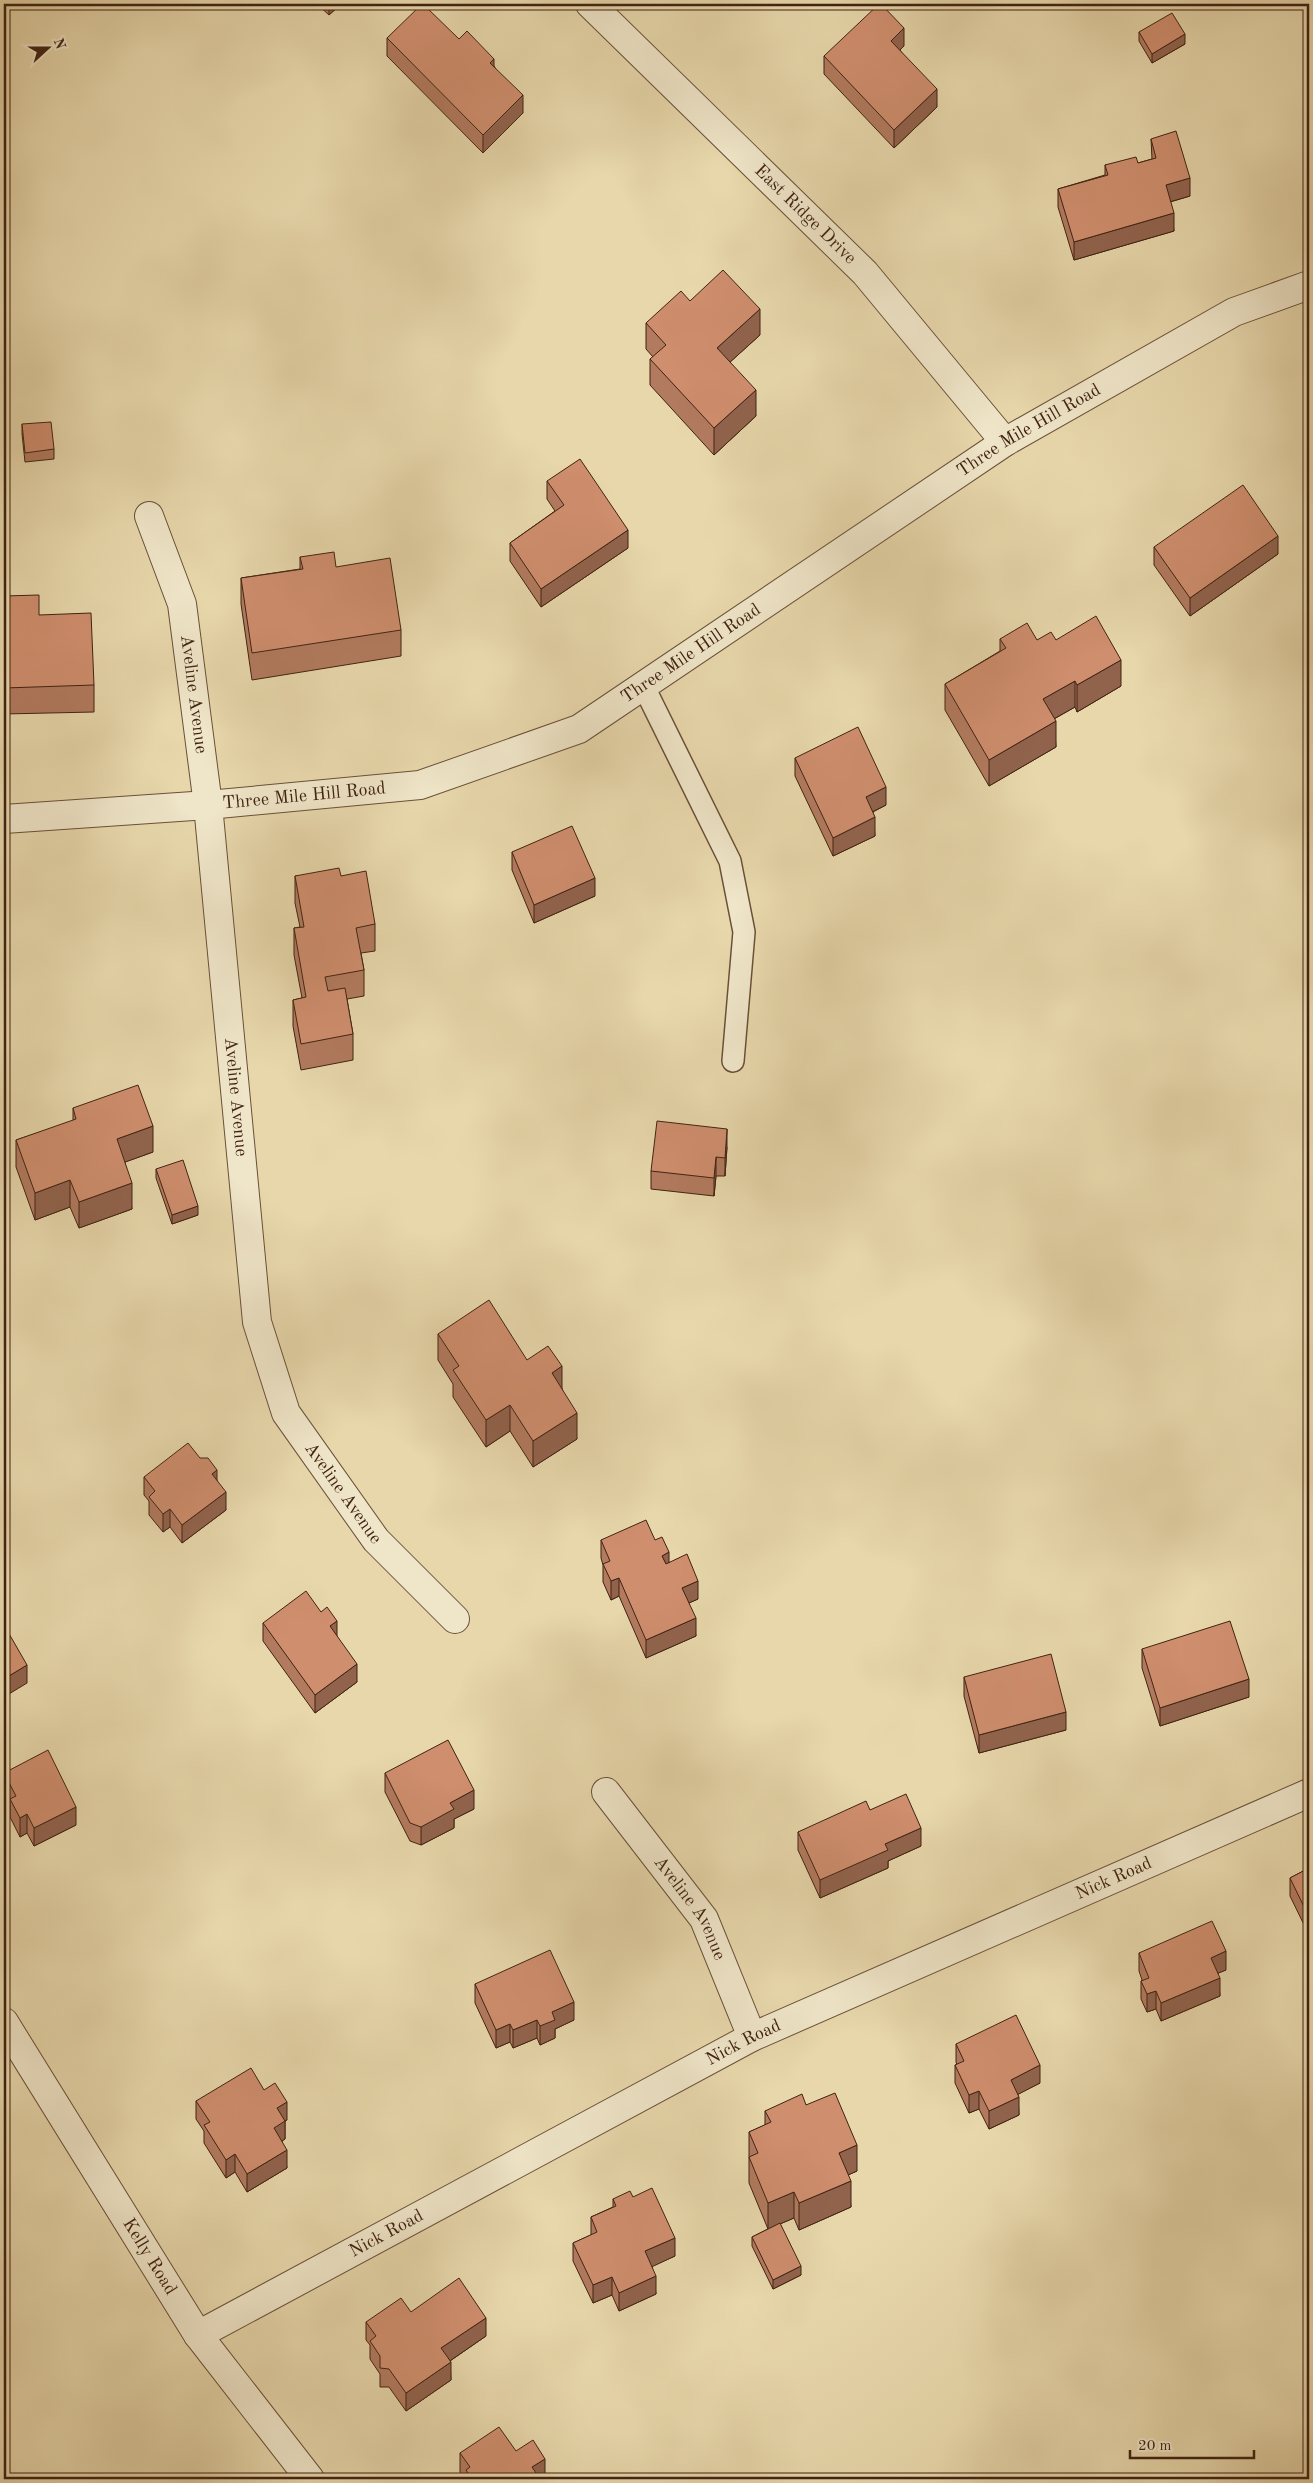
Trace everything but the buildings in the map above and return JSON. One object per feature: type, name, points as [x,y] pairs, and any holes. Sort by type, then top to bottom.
[{"type":"street","name":"East Ridge Drive","points":[[590,4],[865,273],[1005,442]]},
{"type":"street","name":"Three Mile Hill Road","points":[[4,820],[208,805],[420,785],[578,729],[1005,442],[1234,312],[1309,285]]},
{"type":"street","name":"Aveline Avenue","points":[[148,516],[182,604],[208,805],[256,1322],[286,1413],[376,1540],[455,1619]]},
{"type":"street","name":"Aveline Avenue","points":[[606,1792],[704,1919],[752,2037]]},
{"type":"street","name":"Nick Road","points":[[198,2335],[752,2037],[1309,1793]]},
{"type":"street","name":"Kelly Road","points":[[4,2022],[198,2335],[310,2479]]},
{"type":"lane","points":[[643,685],[730,861],[744,932],[733,1061]]}]
